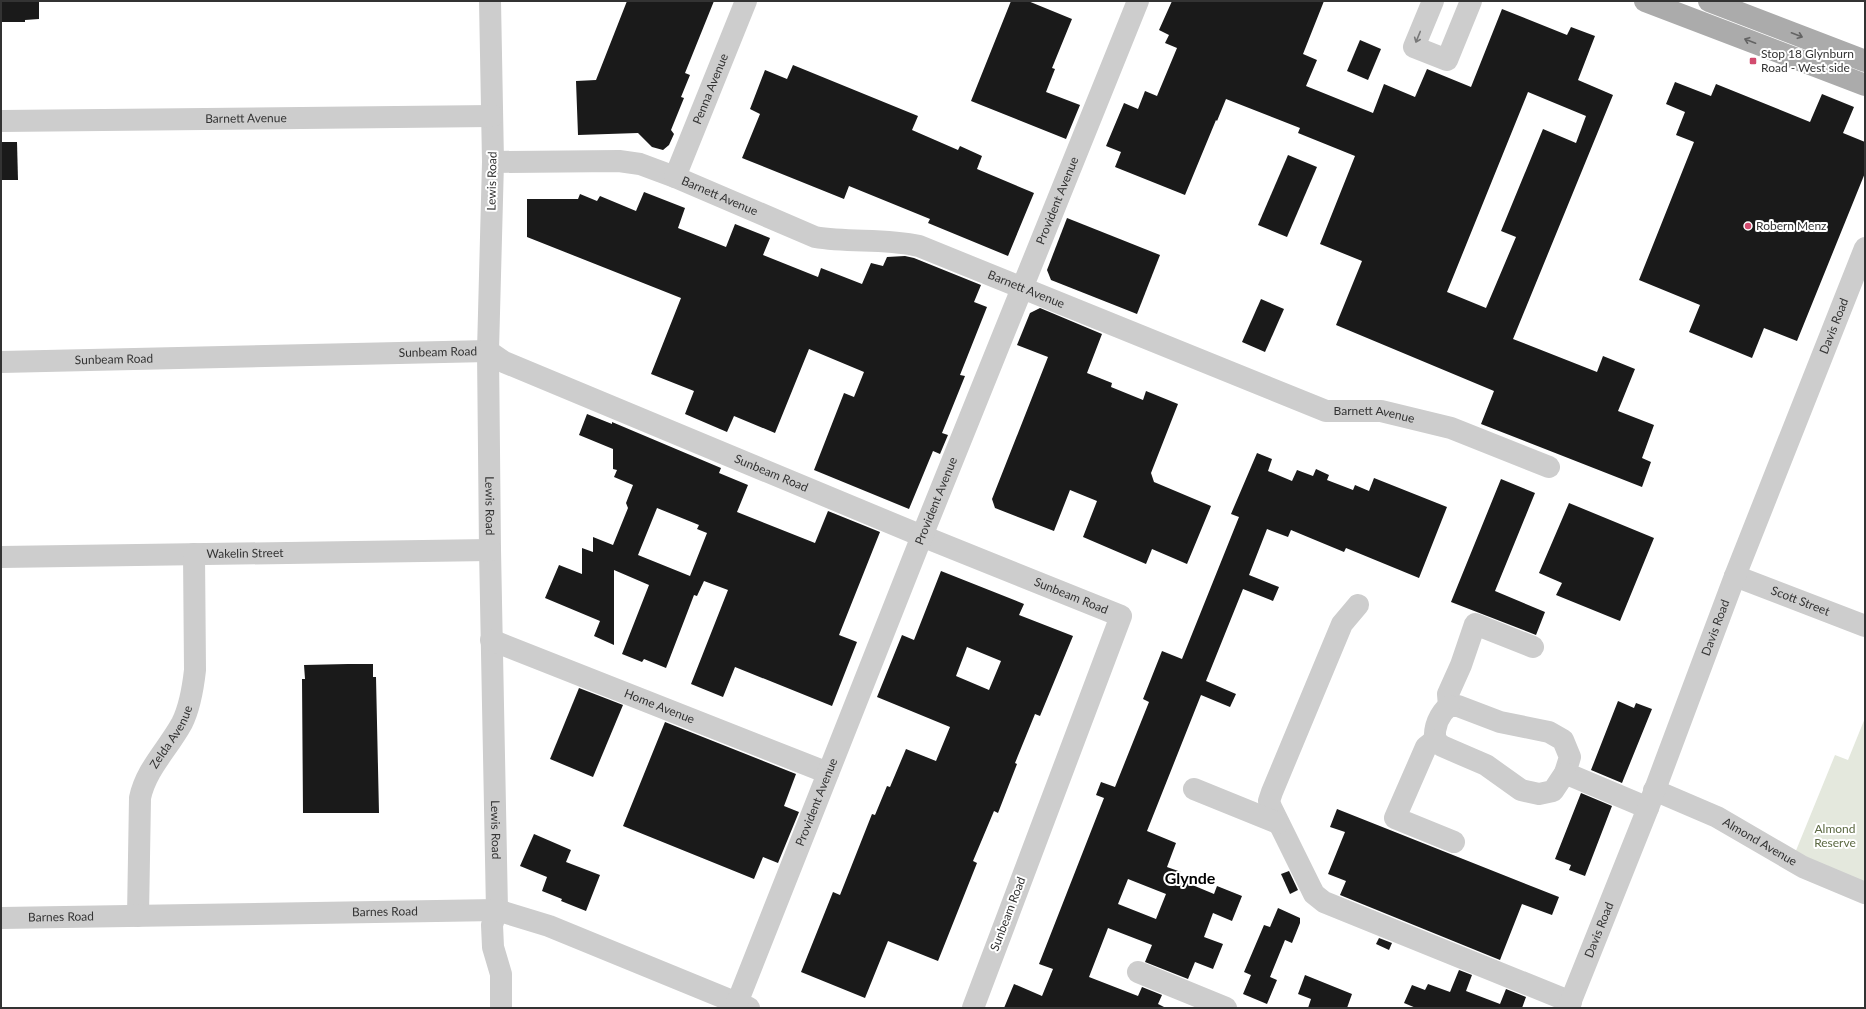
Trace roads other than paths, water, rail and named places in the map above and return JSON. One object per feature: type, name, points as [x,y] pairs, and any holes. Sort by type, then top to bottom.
[{"type":"main road","points":[[1645,1],[1865,85]]},
{"type":"main road","points":[[1709,1],[1865,61]]},
{"type":"street","name":"Lewis Road","points":[[490,1],[493,162],[488,351],[490,640],[497,910],[492,925],[493,947],[501,974],[501,1008]]},
{"type":"street","name":"Penna Avenue","points":[[675,177],[746,1]]},
{"type":"street","name":"Provident Avenue","points":[[743,1006],[828,773],[1138,1]]},
{"type":"street","points":[[1433,1],[1414,47],[1447,60],[1471,1]]},
{"type":"street","name":"Barnett Avenue","points":[[1,121],[492,116]]},
{"type":"street","name":"Barnett Avenue","points":[[493,162],[619,161],[640,164],[675,177],[815,237],[835,240],[908,243],[919,246],[1326,411],[1382,411],[1451,428],[1549,467]]},
{"type":"street","name":"Davis Road","points":[[1569,1005],[1651,799],[1735,576],[1865,248]]},
{"type":"street","name":"Sunbeam Road","points":[[1,362],[488,351],[504,362],[922,536],[1121,616],[973,1008]]},
{"type":"street","name":"Wakelin Street","points":[[3,557],[490,550]]},
{"type":"street","name":"Zelda Avenue","points":[[138,916],[140,798],[143,784],[182,723],[194,685],[194,554]]},
{"type":"street","name":"Scott Street","points":[[1735,576],[1865,626]]},
{"type":"street","points":[[1358,605],[1342,624],[1272,792],[1270,804],[1278,824],[1314,894],[1320,900],[1569,1005]]},
{"type":"street","points":[[1449,706],[1448,694],[1462,665],[1475,624],[1533,647]]},
{"type":"street","name":"Home Avenue","points":[[490,640],[828,773]]},
{"type":"street","points":[[1449,706],[1458,706],[1500,722],[1549,732],[1563,740],[1570,757],[1565,773],[1553,791],[1539,794],[1521,790],[1486,765],[1442,746],[1435,740],[1434,731],[1442,711],[1449,706]]},
{"type":"street","points":[[1435,740],[1426,747],[1395,818],[1454,842]]},
{"type":"street","name":"Almond Avenue","points":[[1565,773],[1717,817],[1803,867],[1865,893]]},
{"type":"street","points":[[1194,789],[1278,824]]},
{"type":"street","name":"Barnes Road","points":[[1,918],[497,910],[549,926],[743,1006]]},
{"type":"street","points":[[1138,972],[1226,1008]]},
{"type":"place","name":"Stop 18 Glynburn Road - West side","points":[[1753,61]]},
{"type":"place","name":"Robern Menz","points":[[1748,226]]},
{"type":"district","name":"Glynde","points":[[1190,878]]},
{"type":"park label","name":"Almond Reserve","points":[[1835,836]]}]
